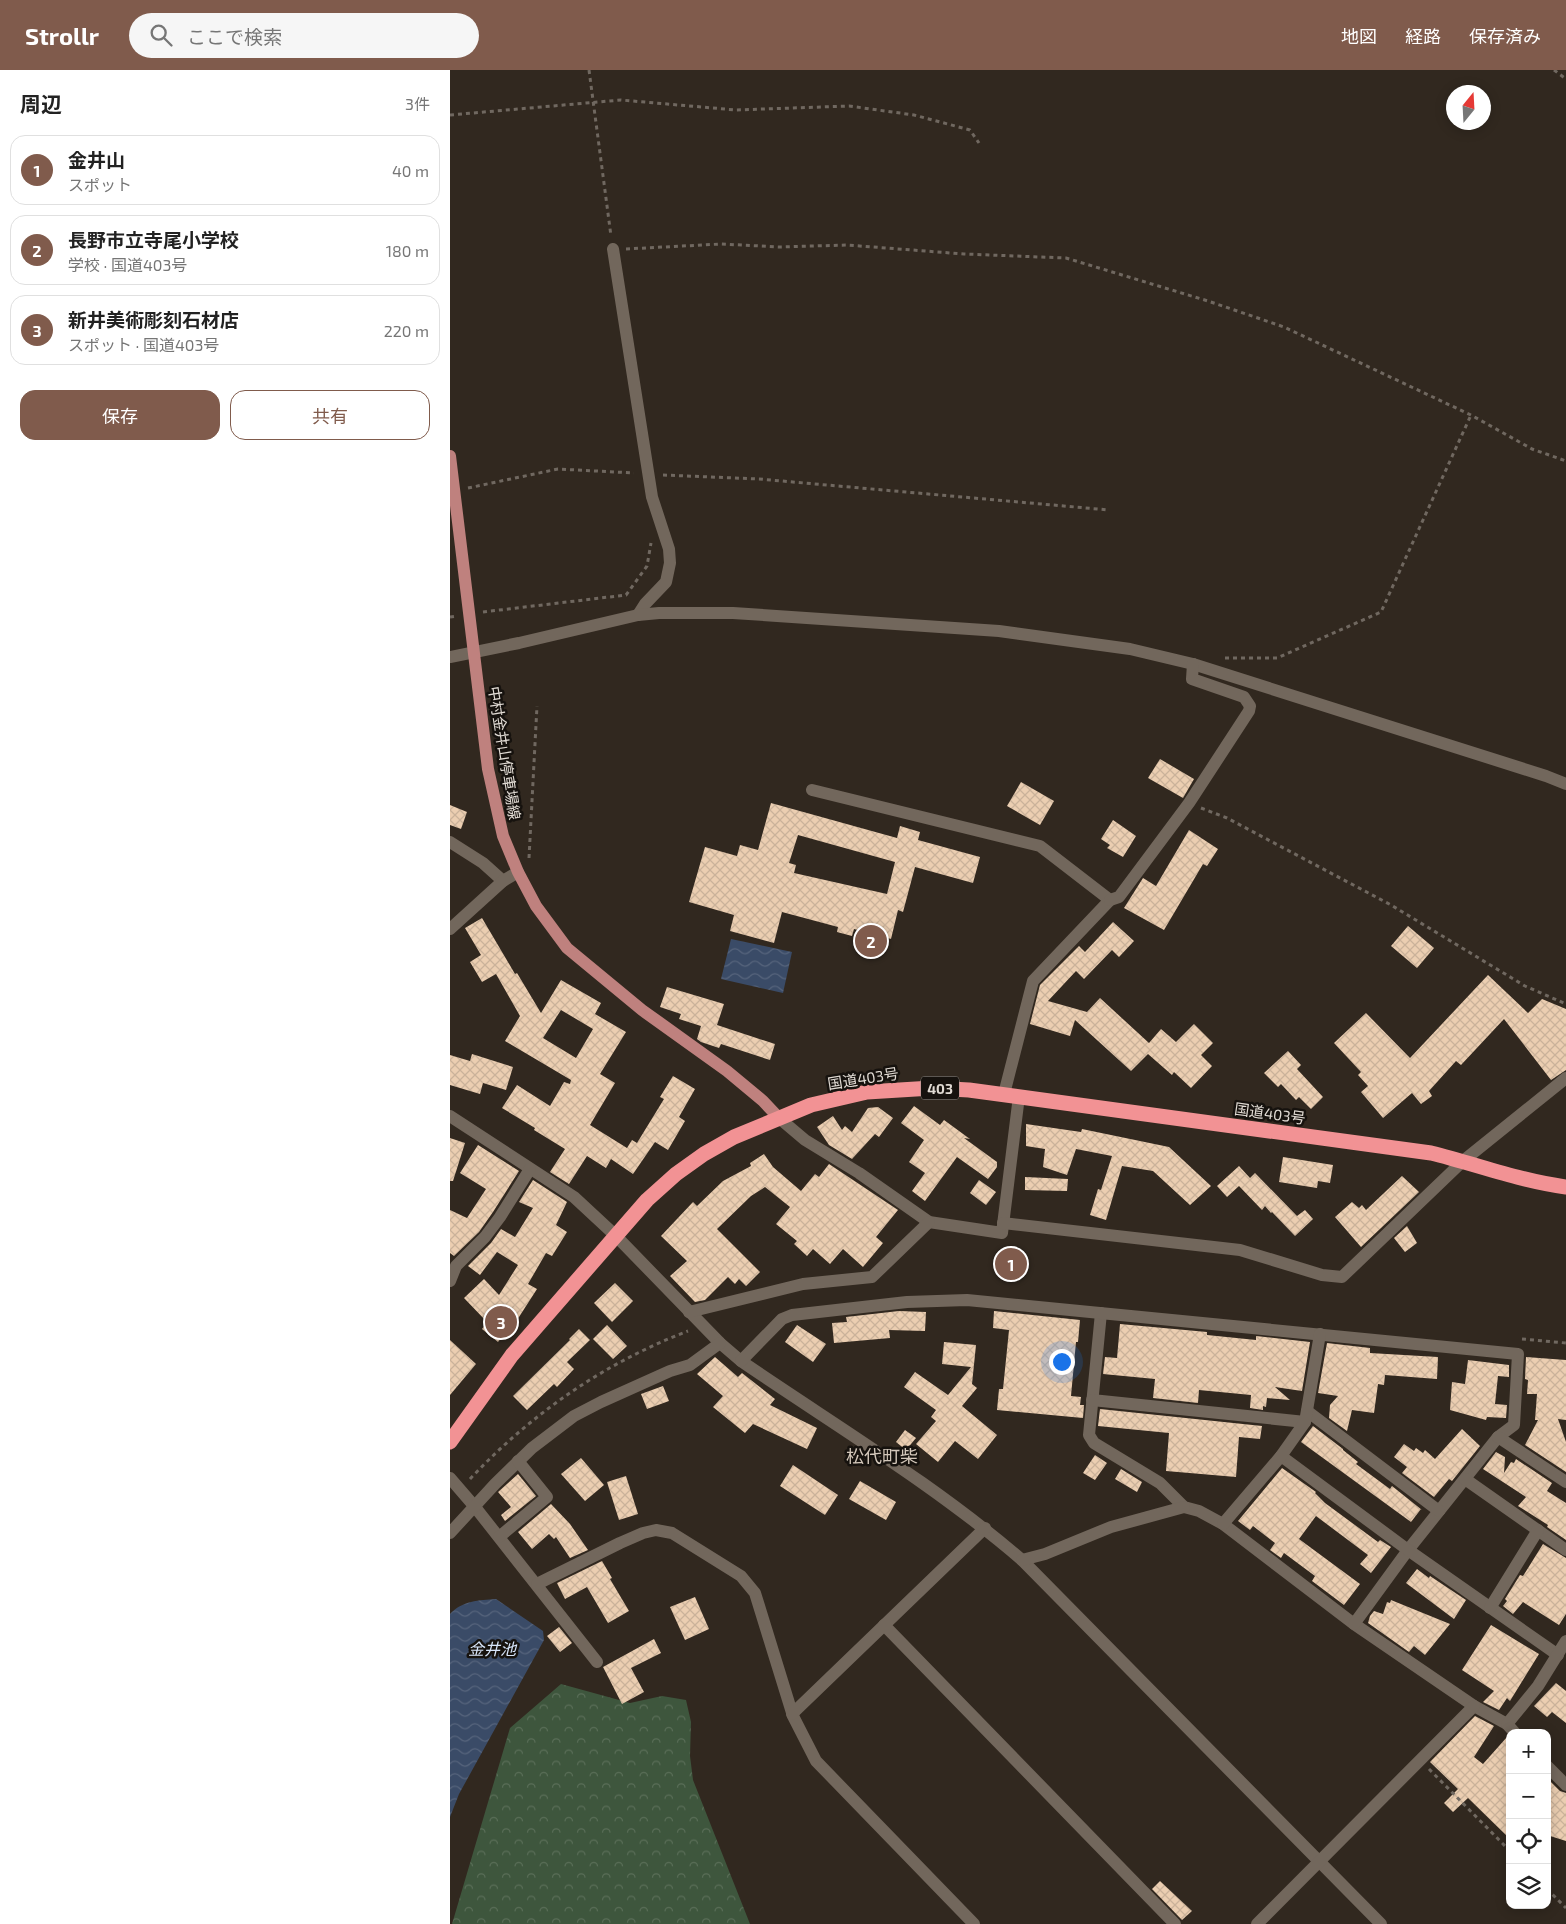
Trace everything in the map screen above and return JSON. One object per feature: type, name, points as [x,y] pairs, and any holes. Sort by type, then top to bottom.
[{"type":"highway","name":"国道403号","points":[[453,1431],[512,1355],[647,1200],[676,1174],[704,1154],[734,1137],[811,1106],[868,1092],[932,1088],[1012,1095],[1431,1153],[1463,1160],[1525,1179],[1566,1187]]},
{"type":"main road","name":"中村金井山停車場線","points":[[450,456],[488,769],[503,836],[518,872],[536,906],[567,948],[642,1010],[727,1071],[763,1101],[779,1118]]},
{"type":"street","points":[[613,249],[652,497],[669,549],[670,563],[666,582],[644,604],[638,615]]},
{"type":"street","points":[[450,658],[473,646],[638,615],[659,613],[734,613],[999,631],[1130,649],[1193,664],[1566,784]]},
{"type":"street","points":[[779,1118],[805,1140],[858,1173],[929,1222],[1002,1233],[1012,1095],[1033,981],[1110,900],[1119,897],[1189,804],[1245,718],[1250,706],[1244,697],[1192,679],[1193,664]]},
{"type":"street","points":[[812,790],[1040,846],[1110,900]]},
{"type":"street","points":[[450,842],[483,863],[503,881]]},
{"type":"street","points":[[450,929],[503,881],[518,872]]},
{"type":"street","points":[[1003,1223],[1240,1250],[1322,1275],[1342,1277],[1463,1160],[1566,1078]]},
{"type":"street","points":[[450,1116],[574,1197],[616,1236],[720,1343],[741,1361],[919,1480],[985,1528],[1022,1560],[1381,1924]]},
{"type":"street","points":[[450,1281],[456,1266],[485,1237],[530,1169]]},
{"type":"street","points":[[689,1312],[803,1284],[872,1277],[929,1222]]},
{"type":"street","points":[[741,1361],[782,1319],[810,1312],[907,1302],[966,1300],[1518,1354],[1514,1424],[1498,1438],[1439,1511],[1354,1624]]},
{"type":"street","points":[[1101,1313],[1089,1434],[1094,1443],[1160,1483],[1184,1507],[1199,1511],[1223,1524],[1354,1624],[1474,1706],[1511,1728],[1566,1641]]},
{"type":"street","points":[[1223,1524],[1281,1456],[1306,1416],[1320,1334]]},
{"type":"street","points":[[450,1533],[518,1461],[574,1416],[670,1371],[690,1365],[720,1343]]},
{"type":"street","points":[[1092,1400],[1306,1416],[1439,1511]]},
{"type":"street","points":[[1498,1438],[1566,1482]]},
{"type":"street","points":[[1281,1456],[1408,1550],[1558,1654]]},
{"type":"street","points":[[499,1537],[546,1497],[518,1461]]},
{"type":"street","points":[[450,1478],[537,1584],[597,1662]]},
{"type":"street","points":[[1466,1478],[1566,1550]]},
{"type":"street","points":[[1022,1560],[1045,1554],[1111,1527],[1184,1507]]},
{"type":"street","points":[[792,1714],[985,1528]]},
{"type":"street","points":[[537,1584],[643,1533],[656,1530],[672,1533],[741,1576],[755,1593],[792,1714],[802,1737],[816,1761],[974,1924]]},
{"type":"street","points":[[1490,1608],[1538,1530]]},
{"type":"street","points":[[884,1625],[1175,1924]]},
{"type":"street","points":[[1257,1924],[1474,1706]]},
{"type":"street","points":[[1551,1770],[1566,1785]]},
{"type":"path","points":[[589,70],[613,249],[721,244],[780,247],[847,245],[964,254],[1066,258],[1208,301],[1284,327],[1471,416],[1532,450],[1566,461]]},
{"type":"path","points":[[1554,70],[1566,79]]},
{"type":"path","points":[[450,114],[621,100],[736,110],[849,106],[914,115],[970,130],[979,143]]},
{"type":"path","points":[[1220,658],[1278,658],[1381,612],[1471,416]]},
{"type":"path","points":[[459,490],[558,469],[759,479],[1109,510]]},
{"type":"path","points":[[479,613],[626,595],[647,566],[652,539]]},
{"type":"path","points":[[450,617],[460,615]]},
{"type":"path","points":[[518,872],[529,860],[537,706]]},
{"type":"path","points":[[1189,804],[1227,818],[1391,904],[1524,986],[1566,1004]]},
{"type":"path","points":[[461,1490],[527,1424],[569,1393],[609,1367],[637,1352],[702,1325]]},
{"type":"path","points":[[1517,1339],[1566,1344]]},
{"type":"path","points":[[1420,1760],[1506,1847]]},
{"type":"path","points":[[1551,1893],[1566,1908]]},
{"type":"green space","points":[[561,1684],[630,1703],[662,1696],[686,1700],[691,1722],[690,1756],[693,1780],[750,1924],[452,1924],[510,1728]]},
{"type":"water","points":[[731,939],[792,952],[783,993],[721,979]]},
{"type":"water","name":"金井池","points":[[496,1599],[543,1631],[544,1640],[459,1794],[450,1817],[450,1614],[465,1604]]},
{"type":"building","points":[[1160,759],[1194,779],[1183,798],[1148,778]]},
{"type":"building","points":[[1021,782],[1054,801],[1040,825],[1007,806]]},
{"type":"building","points":[[771,803],[897,838],[900,826],[920,832],[918,840],[980,857],[973,883],[915,867],[903,912],[898,910],[891,939],[854,929],[852,936],[837,932],[838,927],[782,912],[774,943],[730,931],[734,915],[689,902],[705,847],[737,856],[740,845],[758,850]],"holes":[[[798,835],[895,862],[887,894],[794,873],[796,865],[789,863]]]},
{"type":"building","points":[[450,805],[467,812],[461,829],[450,825]]},
{"type":"building","points":[[1113,820],[1136,836],[1123,857],[1107,848],[1110,845],[1101,839]]},
{"type":"building","points":[[1189,830],[1218,849],[1207,866],[1203,864],[1164,930],[1124,908],[1143,878],[1156,886]]},
{"type":"building","points":[[482,918],[515,974],[517,973],[541,1013],[561,980],[601,1003],[595,1014],[626,1032],[600,1074],[615,1083],[590,1125],[627,1148],[632,1140],[637,1143],[664,1099],[660,1097],[673,1076],[695,1089],[679,1117],[685,1121],[668,1150],[655,1142],[633,1174],[611,1159],[606,1168],[587,1156],[569,1184],[550,1172],[565,1149],[502,1108],[517,1085],[550,1106],[564,1082],[570,1084],[571,1080],[505,1041],[520,1016],[496,974],[482,982],[470,962],[481,955],[465,928]],"holes":[[[561,1010],[593,1029],[576,1058],[543,1038]]]},
{"type":"building","points":[[1113,922],[1134,941],[1119,957],[1112,950],[1084,979],[1076,971],[1048,1001],[1087,1012],[1100,998],[1149,1043],[1161,1029],[1176,1042],[1194,1024],[1213,1043],[1201,1055],[1212,1066],[1191,1088],[1174,1072],[1172,1075],[1148,1054],[1131,1071],[1075,1020],[1070,1036],[1030,1024],[1040,985],[1079,946],[1085,952]]},
{"type":"building","points":[[1408,926],[1434,948],[1417,968],[1391,946]]},
{"type":"building","points":[[1488,975],[1528,1013],[1542,999],[1566,1009],[1566,1070],[1551,1080],[1504,1019],[1461,1065],[1456,1061],[1429,1091],[1432,1096],[1421,1104],[1412,1093],[1383,1118],[1361,1092],[1368,1086],[1358,1075],[1361,1072],[1334,1043],[1366,1013],[1410,1058]]},
{"type":"building","points":[[667,987],[724,1004],[717,1025],[775,1044],[770,1060],[721,1044],[719,1048],[701,1042],[697,1039],[701,1026],[679,1019],[681,1014],[660,1007]]},
{"type":"building","points":[[1288,1051],[1301,1065],[1297,1069],[1323,1097],[1311,1109],[1299,1097],[1296,1100],[1281,1084],[1278,1087],[1264,1073]]},
{"type":"building","points":[[472,1054],[513,1067],[506,1090],[483,1083],[480,1094],[450,1085],[450,1055],[470,1061]]},
{"type":"building","points":[[914,1106],[940,1125],[944,1120],[970,1139],[964,1138],[997,1162],[997,1167],[988,1179],[957,1157],[925,1201],[912,1191],[925,1173],[909,1162],[924,1140],[901,1123]]},
{"type":"building","points":[[878,1107],[893,1118],[879,1137],[875,1134],[852,1159],[829,1145],[817,1127],[833,1116],[842,1130],[845,1126],[852,1132],[868,1108]]},
{"type":"building","points":[[1026,1124],[1081,1132],[1082,1129],[1169,1147],[1211,1186],[1190,1205],[1153,1171],[1122,1166],[1106,1220],[1090,1215],[1098,1189],[1101,1190],[1112,1156],[1076,1149],[1067,1175],[1043,1167],[1045,1149],[1026,1146]]},
{"type":"building","points":[[450,1138],[465,1143],[453,1181],[450,1181]]},
{"type":"building","points":[[478,1145],[519,1171],[479,1232],[454,1256],[450,1253],[450,1210],[467,1218],[486,1189],[460,1173]]},
{"type":"building","points":[[764,1154],[773,1167],[801,1191],[815,1174],[819,1177],[829,1164],[898,1210],[876,1237],[883,1243],[863,1267],[843,1249],[830,1264],[813,1249],[807,1256],[794,1244],[797,1241],[776,1224],[790,1207],[765,1187],[751,1196],[717,1229],[760,1272],[746,1286],[739,1279],[735,1284],[728,1277],[705,1300],[695,1302],[670,1276],[687,1261],[661,1236],[693,1202],[697,1206],[723,1181],[751,1166],[750,1163]]},
{"type":"building","points":[[1283,1157],[1333,1165],[1330,1183],[1318,1181],[1317,1188],[1279,1182]]},
{"type":"building","points":[[1239,1166],[1250,1178],[1255,1173],[1297,1216],[1305,1210],[1313,1219],[1295,1236],[1265,1206],[1262,1210],[1239,1186],[1227,1197],[1217,1186]]},
{"type":"building","points":[[1402,1176],[1419,1192],[1361,1247],[1335,1217],[1352,1202],[1359,1208],[1362,1205],[1366,1210]]},
{"type":"building","points":[[1025,1177],[1068,1179],[1067,1191],[1025,1190]]},
{"type":"building","points":[[533,1180],[567,1202],[556,1225],[567,1232],[552,1256],[546,1253],[528,1284],[537,1289],[519,1317],[498,1342],[482,1329],[487,1322],[464,1298],[484,1279],[499,1295],[518,1265],[497,1252],[480,1275],[468,1266],[491,1243],[501,1229],[515,1237],[533,1208],[519,1202]]},
{"type":"building","points":[[979,1180],[996,1192],[986,1205],[970,1193]]},
{"type":"building","points":[[1407,1226],[1417,1243],[1405,1252],[1394,1238]]},
{"type":"building","points":[[615,1283],[633,1301],[612,1322],[594,1303]]},
{"type":"building","points":[[899,1311],[926,1312],[925,1331],[889,1330],[890,1338],[834,1343],[832,1323],[847,1322],[846,1317]]},
{"type":"building","points":[[994,1311],[1080,1320],[1071,1396],[1081,1397],[1080,1405],[1084,1405],[1083,1418],[997,1410],[999,1389],[1003,1389],[1009,1330],[993,1328]]},
{"type":"building","points":[[1120,1324],[1207,1332],[1207,1335],[1256,1340],[1256,1336],[1310,1342],[1302,1391],[1275,1387],[1290,1400],[1267,1398],[1266,1407],[1263,1406],[1263,1410],[1250,1408],[1251,1395],[1199,1390],[1198,1403],[1153,1398],[1155,1379],[1103,1374],[1105,1357],[1117,1358]]},
{"type":"building","points":[[607,1325],[627,1346],[613,1359],[593,1339]]},
{"type":"building","points":[[797,1325],[826,1344],[813,1362],[785,1342]]},
{"type":"building","points":[[579,1329],[590,1340],[567,1362],[574,1369],[557,1387],[554,1384],[527,1410],[513,1396]]},
{"type":"building","points":[[450,1340],[476,1364],[450,1395]]},
{"type":"building","points":[[944,1342],[976,1345],[972,1384],[977,1388],[962,1406],[997,1435],[978,1459],[955,1441],[938,1462],[916,1444],[936,1421],[931,1417],[936,1410],[904,1387],[915,1372],[948,1395],[971,1367],[942,1364]]},
{"type":"building","points":[[1327,1343],[1370,1348],[1370,1353],[1438,1357],[1437,1379],[1385,1375],[1384,1385],[1378,1384],[1374,1413],[1352,1410],[1347,1431],[1329,1418],[1330,1405],[1338,1396],[1318,1393]]},
{"type":"building","points":[[715,1357],[738,1377],[742,1373],[775,1399],[770,1405],[817,1428],[807,1449],[753,1424],[745,1433],[713,1407],[723,1396],[697,1374]]},
{"type":"building","points":[[1526,1357],[1566,1360],[1566,1420],[1558,1419],[1566,1442],[1566,1472],[1525,1445],[1538,1420],[1535,1420],[1537,1394],[1527,1394],[1528,1380],[1525,1379]]},
{"type":"building","points":[[1468,1360],[1509,1365],[1509,1377],[1498,1376],[1495,1404],[1507,1405],[1506,1418],[1487,1417],[1486,1420],[1450,1410],[1452,1382],[1465,1384]]},
{"type":"building","points":[[663,1386],[669,1401],[647,1409],[641,1394]]},
{"type":"building","points":[[1100,1409],[1262,1426],[1260,1439],[1239,1437],[1236,1477],[1166,1471],[1169,1433],[1098,1426]]},
{"type":"building","points":[[1313,1426],[1358,1462],[1356,1464],[1390,1489],[1392,1486],[1421,1509],[1411,1522],[1301,1442]]},
{"type":"building","points":[[1462,1429],[1480,1446],[1452,1481],[1449,1479],[1434,1497],[1402,1473],[1407,1467],[1394,1457],[1404,1444],[1414,1451],[1416,1448],[1423,1453],[1425,1450],[1435,1459]]},
{"type":"building","points":[[905,1430],[916,1438],[906,1450],[896,1442]]},
{"type":"building","points":[[1496,1452],[1505,1457],[1504,1473],[1511,1462],[1514,1463],[1516,1459],[1552,1483],[1547,1491],[1566,1503],[1566,1540],[1547,1527],[1548,1525],[1518,1506],[1526,1497],[1483,1469]]},
{"type":"building","points":[[1095,1455],[1107,1463],[1095,1480],[1083,1473]]},
{"type":"building","points":[[581,1458],[604,1485],[585,1501],[561,1474]]},
{"type":"building","points":[[793,1465],[838,1495],[825,1515],[780,1486]]},
{"type":"building","points":[[1282,1468],[1316,1492],[1325,1503],[1378,1542],[1380,1540],[1391,1547],[1371,1573],[1360,1564],[1368,1555],[1316,1516],[1299,1539],[1360,1584],[1344,1605],[1312,1581],[1315,1576],[1284,1553],[1281,1558],[1270,1550],[1275,1543],[1253,1526],[1250,1530],[1238,1521]]},
{"type":"building","points":[[1121,1469],[1142,1482],[1137,1492],[1115,1479]]},
{"type":"building","points":[[518,1474],[536,1496],[505,1521],[501,1515],[511,1507],[498,1492]]},
{"type":"building","points":[[626,1476],[638,1514],[619,1520],[607,1482]]},
{"type":"building","points":[[860,1481],[896,1502],[886,1520],[849,1499]]},
{"type":"building","points":[[551,1504],[570,1524],[588,1550],[570,1558],[556,1537],[554,1539],[549,1534],[532,1549],[518,1532]]},
{"type":"building","points":[[1543,1544],[1566,1558],[1566,1614],[1559,1625],[1523,1602],[1513,1614],[1503,1606],[1507,1601],[1505,1599],[1520,1575],[1523,1576]]},
{"type":"building","points":[[602,1561],[612,1578],[610,1579],[629,1611],[608,1623],[587,1587],[565,1599],[557,1583]]},
{"type":"building","points":[[1417,1569],[1466,1600],[1454,1619],[1406,1583]]},
{"type":"building","points":[[695,1597],[709,1629],[685,1640],[670,1607]]},
{"type":"building","points":[[1391,1600],[1450,1624],[1425,1655],[1414,1646],[1409,1652],[1368,1623],[1374,1611],[1383,1614],[1387,1602],[1390,1603]]},
{"type":"building","points":[[1491,1625],[1539,1654],[1510,1701],[1507,1698],[1499,1710],[1483,1702],[1494,1691],[1462,1670]]},
{"type":"building","points":[[559,1627],[572,1643],[560,1652],[547,1636]]},
{"type":"building","points":[[654,1639],[661,1653],[631,1668],[644,1692],[622,1704],[603,1667]]},
{"type":"building","points":[[1556,1683],[1566,1691],[1566,1723],[1552,1712],[1547,1717],[1534,1706]]},
{"type":"building","points":[[1475,1716],[1494,1726],[1474,1757],[1483,1764],[1506,1738],[1506,1835],[1468,1798],[1453,1812],[1444,1803],[1458,1789],[1430,1762]]},
{"type":"building","points":[[1551,1782],[1560,1791],[1566,1793],[1566,1841],[1551,1836]]},
{"type":"building","points":[[1160,1881],[1192,1911],[1182,1920],[1152,1889]]},
{"type":"place","name":"長野市立寺尾小学校","points":[[871,941]]},
{"type":"place","name":"金井山","points":[[1011,1264]]},
{"type":"place","name":"新井美術彫刻石材店","points":[[501,1322]]},
{"type":"district","name":"松代町柴","points":[[882,1456]]}]
